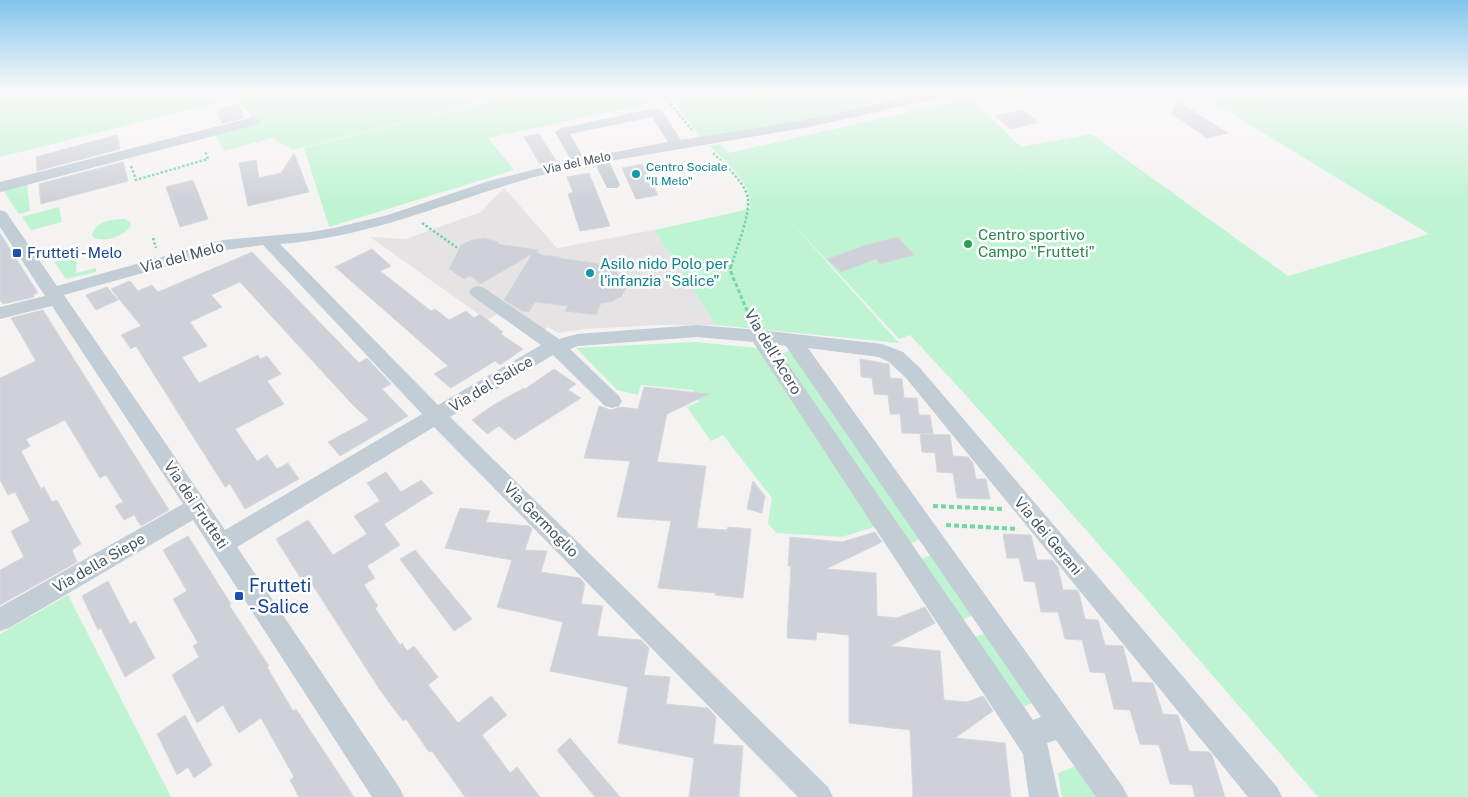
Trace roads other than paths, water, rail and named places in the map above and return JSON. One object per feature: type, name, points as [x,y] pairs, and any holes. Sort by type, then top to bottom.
[{"type":"street","points":[[0,187],[234,127]]},
{"type":"street","points":[[579,162],[562,132],[585,127]]},
{"type":"street","points":[[666,127],[678,145]]},
{"type":"street","name":"Via del Melo","points":[[0,313],[223,245],[311,237],[344,231],[394,218],[494,184],[579,162],[784,127]]},
{"type":"street","points":[[600,158],[612,185]]},
{"type":"street","name":"Via del Melo","points":[[344,231],[400,230],[476,203],[494,184]]},
{"type":"street","name":"Via dei Frutteti","points":[[0,215],[222,544],[389,797]]},
{"type":"street","name":"Via Germoglio","points":[[267,240],[438,417],[818,797]]},
{"type":"street","points":[[478,292],[556,346],[612,401]]},
{"type":"street","name":"Via del Salice","points":[[222,544],[556,346],[577,340],[594,338],[697,331],[792,340]]},
{"type":"street","name":"Via dell'Acero","points":[[759,336],[1036,750],[1044,797]]},
{"type":"street","name":"Via dell'Acero","points":[[792,340],[1113,797]]},
{"type":"street","name":"Via dei Gerani","points":[[792,340],[874,349],[896,357],[913,373],[1267,797]]},
{"type":"street","name":"Via della Siepe","points":[[0,620],[197,507]]},
{"type":"street","points":[[905,554],[936,544]]},
{"type":"street","points":[[957,632],[989,620]]},
{"type":"street","points":[[1026,736],[1062,724]]},
{"type":"place","name":"Centro Sociale \"Il Melo\"","points":[[636,174]]},
{"type":"place","name":"Centro sportivo Campo \"Frutteti\"","points":[[968,244]]},
{"type":"place","name":"Frutteti - Melo","points":[[17,253]]},
{"type":"place","name":"Asilo nido Polo per l'infanzia \"Salice\"","points":[[590,273]]},
{"type":"place","name":"Frutteti - Salice","points":[[239,596]]}]
